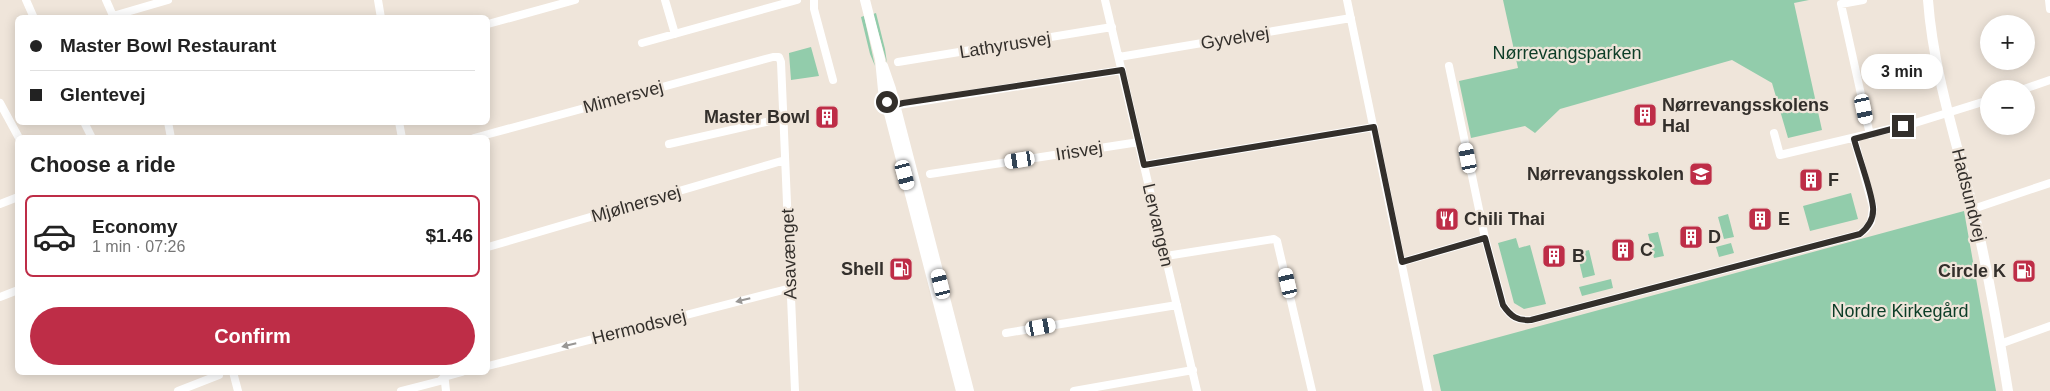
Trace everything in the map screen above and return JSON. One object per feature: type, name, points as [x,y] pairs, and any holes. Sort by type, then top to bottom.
[{"type":"street","points":[[26,0],[33,15]]},
{"type":"street","points":[[106,0],[112,15]]},
{"type":"street","points":[[118,15],[168,0]]},
{"type":"street","points":[[378,0],[380,15]]},
{"type":"street","points":[[490,23],[575,0]]},
{"type":"street","points":[[665,0],[675,34]]},
{"type":"street","points":[[642,43],[797,0]]},
{"type":"street","points":[[815,0],[814,9],[833,80]]},
{"type":"street","points":[[865,0],[880,59],[885,70],[961,391]]},
{"type":"street","name":"Lervangen","points":[[1106,0],[1197,391]]},
{"type":"street","points":[[1347,0],[1428,391]]},
{"type":"street","points":[[1863,0],[1841,4],[1870,135]]},
{"type":"street","name":"Hadsundvej","points":[[1928,0],[1929,21],[1994,302],[2008,391]]},
{"type":"street","points":[[2049,0],[2050,9]]},
{"type":"street","points":[[137,8],[139,15]]},
{"type":"street","name":"Gyvelvej","points":[[1119,57],[1350,18]]},
{"type":"street","name":"Lathyrusvej","points":[[898,62],[1112,27]]},
{"type":"street","name":"Asavænget","points":[[773,56],[779,57],[781,62],[795,391]]},
{"type":"street","name":"Mimersvej","points":[[485,135],[773,56]]},
{"type":"street","points":[[1449,66],[1485,238],[1503,305],[1508,313],[1521,321],[1541,318],[1860,234],[1871,222],[1873,206],[1854,139]]},
{"type":"street","points":[[892,106],[1122,70]]},
{"type":"street","points":[[2035,85],[2050,80]]},
{"type":"street","points":[[0,103],[17,135]]},
{"type":"street","points":[[1774,133],[1780,156],[1937,118],[1949,112],[1980,103]]},
{"type":"street","points":[[892,106],[969,391]]},
{"type":"street","points":[[668,144],[784,118]]},
{"type":"street","points":[[1144,165],[1374,127]]},
{"type":"street","name":"Irisvej","points":[[930,174],[1139,142]]},
{"type":"street","name":"Mjølnersvej","points":[[490,246],[785,160]]},
{"type":"street","points":[[1973,209],[2050,183]]},
{"type":"street","points":[[0,204],[15,198]]},
{"type":"street","points":[[1166,256],[1274,238],[1278,241],[1312,391]]},
{"type":"street","points":[[1402,262],[1485,238]]},
{"type":"street","name":"Hermodsvej","points":[[490,365],[791,288]]},
{"type":"street","points":[[0,297],[15,291]]},
{"type":"street","points":[[1006,333],[1177,305]]},
{"type":"street","points":[[2000,344],[2050,326]]},
{"type":"street","points":[[1074,391],[1193,370]]},
{"type":"street","points":[[178,391],[220,375]]},
{"type":"street","points":[[234,375],[238,391]]},
{"type":"street","points":[[401,391],[440,381],[444,375]]},
{"type":"street","points":[[444,375],[446,391]]},
{"type":"green space","name":"Nørrevangsparken","points":[[1503,0],[1809,0],[1794,3],[1822,130],[1788,138],[1772,83],[1732,60],[1560,109],[1535,133],[1525,126],[1471,138],[1459,81],[1518,68]]},
{"type":"green space","points":[[876,13],[885,49],[887,63],[873,14]]},
{"type":"green space","points":[[864,16],[875,66],[870,54],[861,17]]},
{"type":"green space","points":[[811,47],[819,76],[791,80],[789,53]]},
{"type":"green space","points":[[1851,193],[1858,219],[1810,231],[1803,206]]},
{"type":"green space","name":"Nordre Kirkegård","points":[[1964,211],[1996,391],[1441,391],[1433,355]]},
{"type":"green space","points":[[1728,214],[1734,237],[1724,239],[1718,217]]},
{"type":"green space","points":[[1658,232],[1664,256],[1654,258],[1648,234]]},
{"type":"green space","points":[[1516,238],[1519,248],[1530,245],[1546,304],[1524,309],[1514,303],[1498,243]]},
{"type":"green space","points":[[1731,243],[1734,253],[1719,257],[1716,247]]},
{"type":"green space","points":[[1589,250],[1595,275],[1583,278],[1577,253]]},
{"type":"green space","points":[[1611,279],[1613,288],[1582,296],[1579,287]]},
{"type":"place","name":"Nørrevangsskolens Hal","points":[[1645,115]]},
{"type":"place","name":"Master Bowl","points":[[827,117]]},
{"type":"place","name":"Nørrevangsskolen","points":[[1701,174]]},
{"type":"place","name":"F","points":[[1811,180]]},
{"type":"place","name":"Chili Thai","points":[[1447,219]]},
{"type":"place","name":"E","points":[[1760,219]]},
{"type":"place","name":"D","points":[[1691,237]]},
{"type":"place","name":"C","points":[[1623,250]]},
{"type":"place","name":"B","points":[[1554,256]]},
{"type":"place","name":"Shell","points":[[901,269]]},
{"type":"place","name":"Circle K","points":[[2024,271]]},
{"type":"route","points":[[887,102],[888,107],[903,103],[1122,70],[1144,165],[1374,127],[1402,262],[1485,238],[1503,305],[1508,313],[1521,321],[1531,320],[1860,234],[1871,222],[1873,206],[1854,139],[1903,126]]}]
